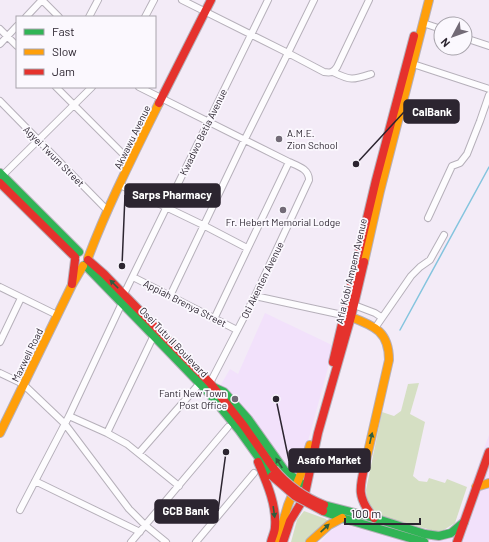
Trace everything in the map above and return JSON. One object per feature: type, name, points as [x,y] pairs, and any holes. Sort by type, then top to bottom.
[{"type":"main road","name":"Akwawu Avenue","points":[[82,259],[94,240],[130,161],[211,0]]},
{"type":"main road","name":"Afia Kobi Ampem Avenue","points":[[277,542],[288,505],[308,454],[348,317],[354,305],[412,61],[423,0]]},
{"type":"main road","name":"Afia Kobi Ampem Avenue","points":[[283,542],[290,521],[304,498],[318,433],[348,317],[376,180],[429,0]]},
{"type":"main road","name":"Osei Tutu II Boulevard","points":[[1,177],[82,259],[122,303],[200,383],[241,428],[252,449],[273,472]]},
{"type":"main road","name":"Osei Tutu II Boulevard","points":[[82,259],[104,274],[211,385],[273,472]]},
{"type":"main road","name":"Maxwell Road","points":[[0,433],[3,421],[72,285],[82,259]]},
{"type":"main road","points":[[348,317],[382,332],[390,353],[360,486],[362,501],[365,508],[374,518]]},
{"type":"main road","points":[[211,385],[224,392],[248,419],[285,471],[303,484],[306,489]]},
{"type":"main road","points":[[252,449],[272,502],[275,526],[271,542]]},
{"type":"main road","points":[[457,542],[489,452]]},
{"type":"main road","points":[[485,462],[489,472]]},
{"type":"main road","points":[[273,472],[290,486],[316,502],[332,508],[374,518],[420,541]]},
{"type":"main road","points":[[273,472],[293,496],[305,504],[342,518],[394,529],[439,536],[451,533],[464,522]]},
{"type":"main road","points":[[476,487],[489,483]]},
{"type":"main road","points":[[310,542],[334,521],[342,518]]},
{"type":"street","points":[[27,16],[42,0],[58,16]]},
{"type":"street","points":[[90,16],[98,0]]},
{"type":"street","points":[[146,16],[154,0]]},
{"type":"street","points":[[182,0],[324,72],[333,72],[348,79],[355,79],[371,74]]},
{"type":"street","name":"Kwadwo Betia Avenue","points":[[124,294],[268,0]]},
{"type":"street","points":[[170,296],[203,225],[314,0]]},
{"type":"street","points":[[333,72],[337,67],[369,0]]},
{"type":"street","points":[[423,23],[433,26]]},
{"type":"street","points":[[0,44],[16,27]]},
{"type":"street","points":[[0,30],[16,45]]},
{"type":"street","points":[[473,41],[489,46]]},
{"type":"street","points":[[412,61],[489,89]]},
{"type":"street","points":[[57,88],[130,161]]},
{"type":"street","points":[[1,177],[91,88]]},
{"type":"street","points":[[141,88],[289,162],[214,319]]},
{"type":"street","points":[[428,218],[452,166],[460,163],[467,154],[489,94]]},
{"type":"street","name":"Agyei Twum Street","points":[[0,101],[108,211]]},
{"type":"street","name":"Oti Akenten Avenue","points":[[211,385],[255,296],[309,180],[309,176],[306,171],[289,162]]},
{"type":"street","points":[[120,185],[247,248]]},
{"type":"street","points":[[375,328],[411,276],[430,260],[444,235]]},
{"type":"street","name":"Appiah Brenya Street","points":[[133,277],[237,330]]},
{"type":"street","points":[[0,287],[57,315]]},
{"type":"street","points":[[255,296],[348,317]]},
{"type":"street","points":[[0,342],[21,298]]},
{"type":"street","points":[[20,510],[69,416],[122,303]]},
{"type":"street","points":[[354,305],[382,317]]},
{"type":"street","points":[[107,433],[154,335]]},
{"type":"street","points":[[0,373],[23,384],[65,424],[125,505],[145,525],[166,542]]},
{"type":"street","points":[[139,453],[200,383]]},
{"type":"street","points":[[69,416],[117,438],[139,453],[179,486]]},
{"type":"street","points":[[131,542],[228,427]]},
{"type":"street","points":[[196,542],[254,473]]},
{"type":"street","points":[[36,481],[140,532]]},
{"type":"shaded area","points":[[265,313],[334,346],[299,474],[289,473],[245,411],[220,386],[230,369],[238,374]]},
{"type":"shaded area","points":[[489,435],[489,542],[408,542],[414,527],[441,533],[451,530],[460,516]]},
{"type":"shaded area","points":[[341,524],[407,542],[321,542],[329,532]]},
{"type":"green space","points":[[419,383],[410,414],[425,422],[413,476],[419,481],[427,482],[429,478],[445,483],[447,479],[467,487],[455,523],[442,531],[435,531],[380,516],[371,508],[366,494],[382,412],[394,416],[401,411],[408,384]]},
{"type":"green space","points":[[304,511],[326,519],[327,521],[306,542],[291,542],[297,520]]},
{"type":"waterway","points":[[400,330],[489,167]]},
{"type":"traffic: fast","points":[[0,173],[79,252]]},
{"type":"traffic: fast","points":[[85,265],[207,391],[239,430],[272,476]]},
{"type":"traffic: fast","points":[[213,387],[224,392],[248,419],[285,471],[301,483]]},
{"type":"traffic: fast","points":[[324,505],[374,518],[425,534],[439,536],[451,533],[464,522]]},
{"type":"traffic: fast","points":[[323,511],[424,542]]},
{"type":"traffic: slow","points":[[364,262],[380,191],[429,0]]},
{"type":"traffic: slow","points":[[88,258],[113,199],[159,103]]},
{"type":"traffic: slow","points":[[0,433],[72,285],[83,266]]},
{"type":"traffic: slow","points":[[351,317],[374,327],[379,331],[386,343],[389,360],[365,465]]},
{"type":"traffic: slow","points":[[277,542],[288,505],[303,469],[310,445]]},
{"type":"traffic: slow","points":[[476,487],[489,483]]},
{"type":"traffic: slow","points":[[310,542],[329,525],[342,518]]},
{"type":"traffic: jam","points":[[159,103],[211,0]]},
{"type":"traffic: jam","points":[[333,362],[376,180],[414,36]]},
{"type":"traffic: jam","points":[[0,183],[75,257]]},
{"type":"traffic: jam","points":[[72,284],[75,260]]},
{"type":"traffic: jam","points":[[88,260],[104,274],[210,383],[244,426],[274,469]]},
{"type":"traffic: jam","points":[[283,542],[290,521],[304,498],[318,433],[351,317],[364,262]]},
{"type":"traffic: jam","points":[[457,542],[489,452]]},
{"type":"traffic: jam","points":[[258,462],[273,502],[275,529],[271,542]]},
{"type":"traffic: jam","points":[[365,465],[361,480],[362,499],[368,511],[374,518]]},
{"type":"traffic: jam","points":[[274,469],[285,481],[297,490],[324,505]]},
{"type":"traffic: jam","points":[[272,476],[295,496],[323,511]]},
{"type":"place","name":"A.M.E. Zion School","points":[[279,139]]},
{"type":"place","name":"CalBank","points":[[356,164]]},
{"type":"place","name":"Fr. Hebert Memorial Lodge","points":[[283,210]]},
{"type":"place","name":"Sarps Pharmacy","points":[[122,266]]},
{"type":"place","name":"Fanti New Town Post Office","points":[[235,399]]},
{"type":"place","name":"Asafo Market","points":[[276,399]]},
{"type":"place","name":"GCB Bank","points":[[226,452]]}]
